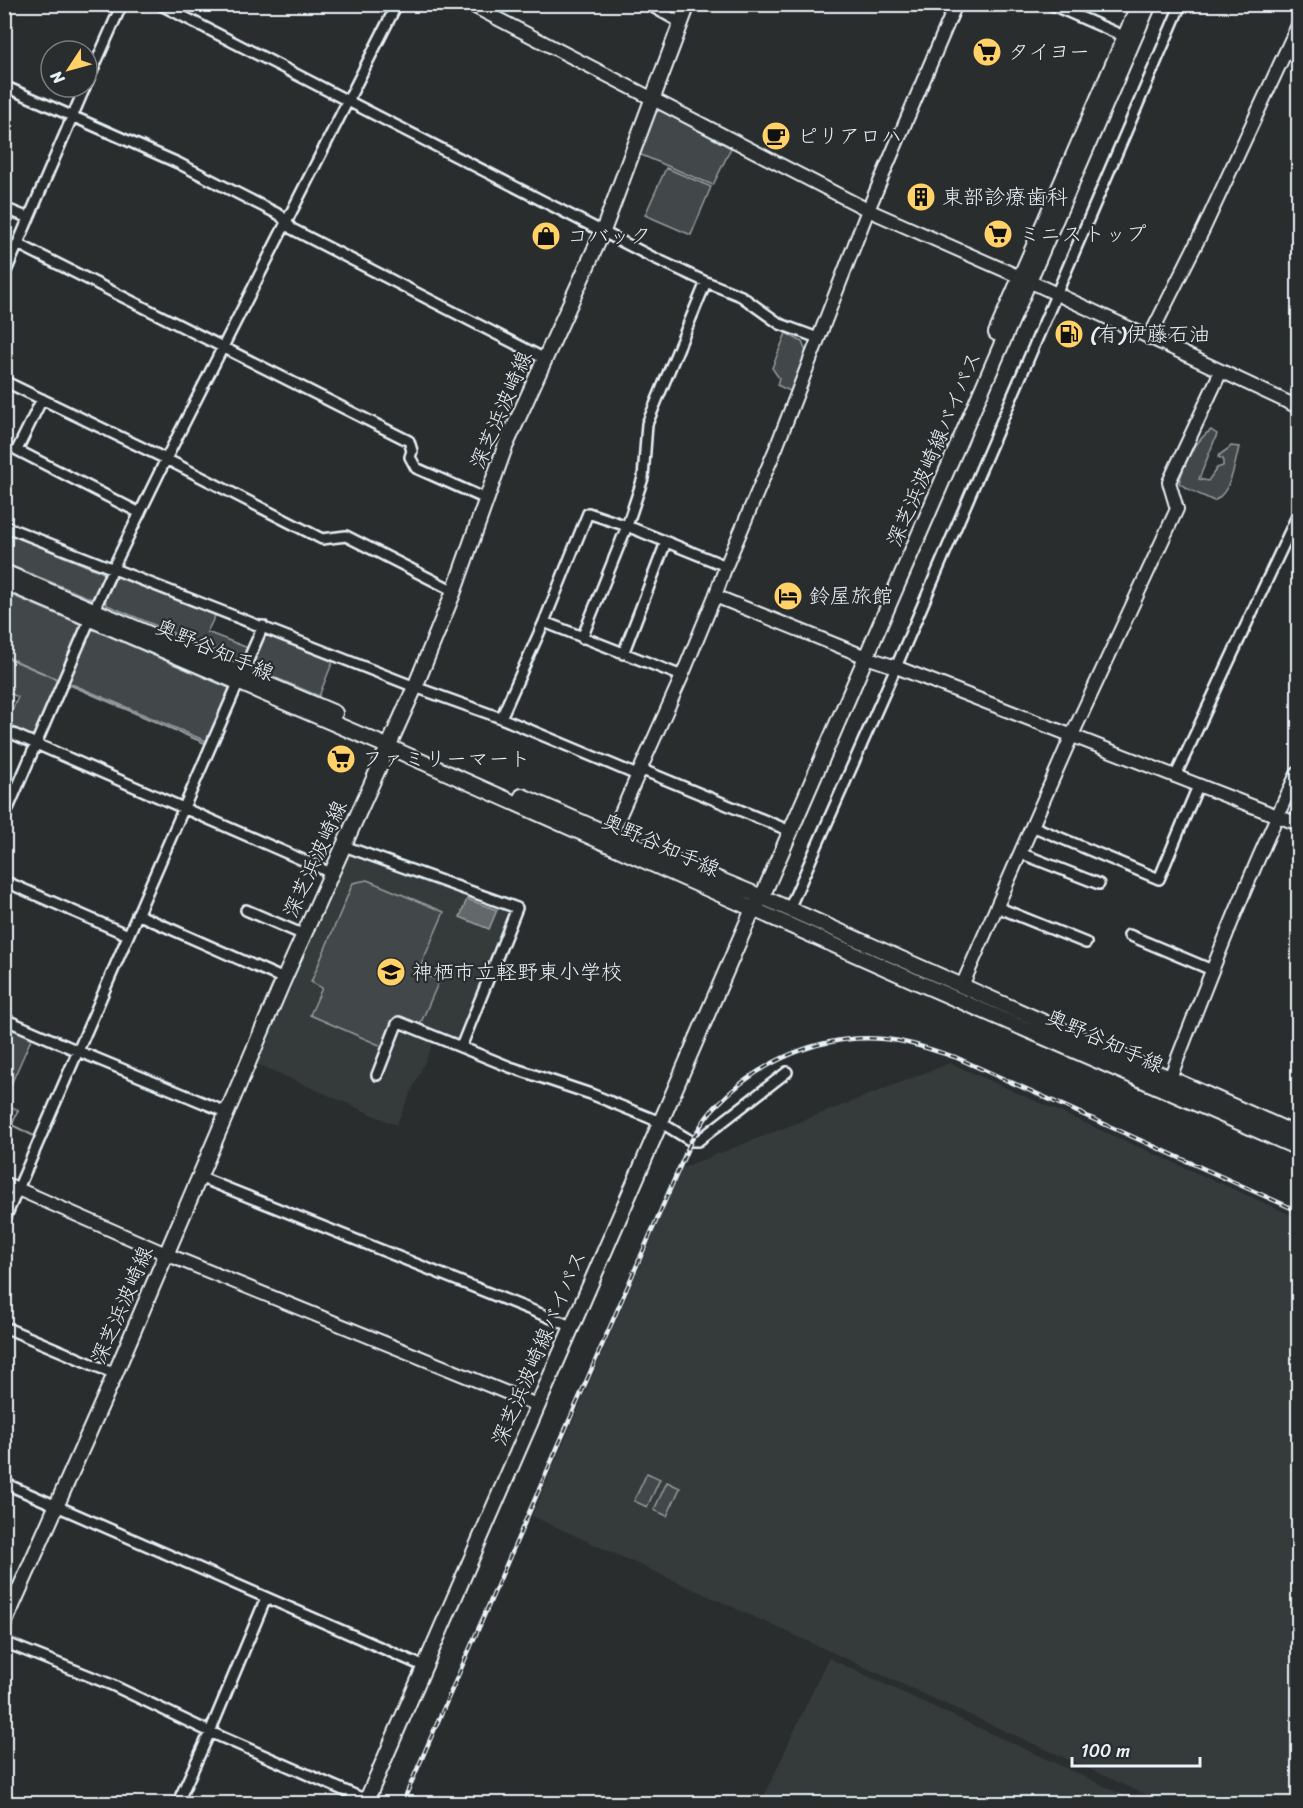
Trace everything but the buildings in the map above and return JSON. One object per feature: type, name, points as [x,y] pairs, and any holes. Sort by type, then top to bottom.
[{"type":"main road","name":"深芝浜波崎線","points":[[4,1624],[115,1374],[284,978],[416,687],[454,591],[505,447],[603,231],[688,4]]},
{"type":"main road","name":"深芝浜波崎線バイパス","points":[[1129,39],[1139,4]]},
{"type":"main road","name":"深芝浜波崎線バイパス","points":[[758,896],[1129,39],[1149,4]]},
{"type":"main road","name":"奥野谷知手線","points":[[4,572],[92,614],[391,743],[789,909],[1299,1135]]},
{"type":"main road","name":"奥野谷知手線","points":[[4,582],[92,614]]},
{"type":"main road","name":"深芝浜波崎線バイパス","points":[[366,1802],[753,909],[783,828],[863,655]]},
{"type":"main road","name":"奥野谷知手線","points":[[391,743],[753,909],[1299,1148]]},
{"type":"street","points":[[99,55],[122,4]]},
{"type":"street","points":[[159,4],[603,231],[706,282],[741,296],[780,324],[818,338]]},
{"type":"street","points":[[4,818],[113,568],[397,4]]},
{"type":"street","points":[[469,4],[868,210],[1299,407]]},
{"type":"street","points":[[647,4],[681,22]]},
{"type":"street","points":[[611,835],[682,676],[776,448],[868,210],[956,4]]},
{"type":"street","points":[[1050,4],[1129,39]]},
{"type":"street","points":[[789,909],[896,667],[1180,4]]},
{"type":"street","points":[[1149,338],[1204,228],[1299,25]]},
{"type":"street","points":[[4,86],[178,163],[280,215],[291,229],[546,359]]},
{"type":"street","points":[[4,276],[80,99]]},
{"type":"street","points":[[4,208],[29,218]]},
{"type":"street","points":[[18,244],[409,441],[412,451],[410,457],[417,468],[486,499]]},
{"type":"street","points":[[582,638],[627,526],[643,478],[647,424],[706,282]]},
{"type":"street","points":[[962,986],[1072,735],[1177,509],[1169,482],[1221,370]]},
{"type":"street","points":[[4,381],[166,459],[322,539],[346,536],[454,591]]},
{"type":"street","points":[[42,399],[17,450],[140,513]]},
{"type":"street","points":[[501,718],[544,622],[588,513],[627,526],[726,566]]},
{"type":"street","points":[[1175,777],[1299,514]]},
{"type":"street","points":[[4,526],[501,718],[637,775],[645,771],[783,828]]},
{"type":"street","points":[[623,654],[666,542]]},
{"type":"street","points":[[715,596],[1299,824]]},
{"type":"street","points":[[544,622],[682,676]]},
{"type":"street","points":[[4,1221],[263,627]]},
{"type":"street","points":[[4,730],[332,874]]},
{"type":"street","points":[[1170,1078],[1212,970],[1277,816],[1299,772]]},
{"type":"street","points":[[1032,826],[1159,879],[1198,786]]},
{"type":"street","points":[[344,846],[517,908],[461,1047]]},
{"type":"street","points":[[1020,853],[1099,884]]},
{"type":"street","points":[[4,881],[128,935]]},
{"type":"street","points":[[997,907],[1086,943]]},
{"type":"street","points":[[246,910],[304,934]]},
{"type":"street","points":[[137,914],[284,978]]},
{"type":"street","points":[[1129,935],[1212,970]]},
{"type":"street","points":[[4,1019],[226,1112]]},
{"type":"street","points":[[377,1075],[399,1022],[510,1067],[591,1094],[660,1122],[691,1141],[698,1141],[787,1072]]},
{"type":"street","points":[[199,1177],[571,1326]]},
{"type":"street","points":[[4,1183],[166,1254],[537,1405]]},
{"type":"street","points":[[4,1327],[115,1374]]},
{"type":"street","points":[[4,1484],[423,1666]]},
{"type":"street","points":[[177,1803],[210,1732],[266,1598]]},
{"type":"street","points":[[4,1642],[112,1685],[366,1802]]},
{"type":"shaded area","points":[[660,110],[731,148],[713,185],[639,154],[653,114]]},
{"type":"shaded area","points":[[666,168],[711,187],[691,235],[645,215]]},
{"type":"shaded area","points":[[786,333],[802,342],[807,354],[790,391],[777,385],[779,378],[772,368]]},
{"type":"shaded area","points":[[1211,430],[1217,434],[1199,479],[1208,481],[1217,468],[1223,466],[1223,459],[1218,457],[1219,455],[1231,446],[1239,447],[1228,485],[1220,497],[1214,501],[1179,483],[1191,454],[1205,434]]},
{"type":"shaded area","points":[[4,532],[106,574],[92,599],[5,563]]},
{"type":"shaded area","points":[[117,575],[216,614],[207,632],[248,648],[242,662],[107,605],[105,600]]},
{"type":"shaded area","points":[[4,592],[82,625],[34,738],[6,725],[18,697],[5,691]]},
{"type":"shaded area","points":[[92,629],[231,689],[206,741],[67,682]]},
{"type":"shaded area","points":[[266,634],[333,661],[319,696],[252,668],[251,663]]},
{"type":"shaded area","name":"神栖市立軽野東小学校","points":[[347,852],[513,910],[460,1044],[437,1035],[396,1125],[255,1063]]},
{"type":"shaded area","points":[[367,880],[444,912],[418,972],[439,981],[419,1027],[397,1018],[384,1047],[310,1015],[322,988],[311,982],[353,883]]},
{"type":"shaded area","points":[[467,899],[497,910],[489,929],[460,917]]},
{"type":"shaded area","points":[[5,1025],[32,1037],[5,1098]]},
{"type":"shaded area","points":[[950,1063],[1298,1218],[1298,1803],[1164,1803],[532,1516],[682,1168]]},
{"type":"shaded area","points":[[647,1473],[660,1479],[647,1507],[634,1501]]},
{"type":"shaded area","points":[[667,1482],[680,1488],[667,1516],[654,1510]]},
{"type":"shaded area","points":[[828,1658],[1141,1803],[761,1803]]},
{"type":"waterway","points":[[4,656],[59,680]]},
{"type":"waterway","points":[[68,684],[207,744]]},
{"type":"waterway","points":[[4,1104],[18,1110],[12,1125],[36,1137]]},
{"type":"railway","points":[[402,1804],[691,1141],[711,1111],[732,1091],[770,1064],[814,1046],[837,1041],[860,1038],[893,1040],[911,1044],[955,1057],[1298,1211]]},
{"type":"place","name":"タイヨー","points":[[987,52]]},
{"type":"place","name":"ピリアロハ","points":[[776,136]]},
{"type":"place","name":"東部診療歯科","points":[[921,197]]},
{"type":"place","name":"ミニストップ","points":[[998,234]]},
{"type":"place","name":"コバック","points":[[546,236]]},
{"type":"place","name":"(有)伊藤石油","points":[[1069,334]]},
{"type":"place","name":"鈴屋旅館","points":[[788,596]]},
{"type":"place","name":"ファミリーマート","points":[[341,759]]},
{"type":"place","name":"神栖市立軽野東小学校","points":[[391,972]]}]
